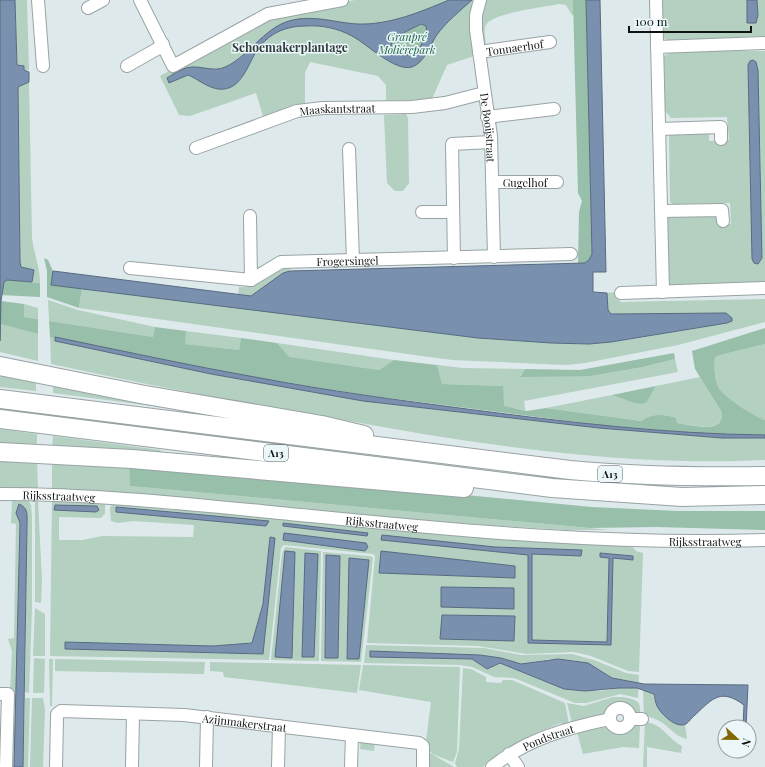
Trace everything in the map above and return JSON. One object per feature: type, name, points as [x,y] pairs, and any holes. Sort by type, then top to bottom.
[{"type":"highway","name":"A13","points":[[0,366],[140,394],[322,425],[457,456]]},
{"type":"highway","name":"A13","points":[[0,399],[620,475],[684,477],[765,476]]},
{"type":"highway","name":"A13","points":[[0,419],[552,488],[682,497],[765,495]]},
{"type":"highway","name":"A13","points":[[0,452],[132,459],[491,490],[552,488]]},
{"type":"street","points":[[38,0],[42,66]]},
{"type":"street","points":[[88,8],[103,0]]},
{"type":"street","points":[[140,0],[173,66],[268,14],[313,3],[342,0]]},
{"type":"street","name":"De Booijstraat","points":[[480,0],[476,23],[491,142],[494,257]]},
{"type":"street","points":[[656,0],[663,292]]},
{"type":"street","name":"Tonnaerhof","points":[[479,52],[550,42]]},
{"type":"street","points":[[657,46],[765,43]]},
{"type":"street","points":[[127,66],[163,44]]},
{"type":"street","name":"Maaskantstraat","points":[[196,148],[297,111],[324,108],[412,107],[445,103],[484,93]]},
{"type":"street","points":[[488,117],[554,109]]},
{"type":"street","points":[[659,129],[721,127],[722,139]]},
{"type":"street","points":[[454,258],[452,144],[491,142]]},
{"type":"street","points":[[349,148],[353,260]]},
{"type":"street","name":"Gugelhof","points":[[493,182],[557,182]]},
{"type":"street","points":[[661,211],[722,210],[723,221]]},
{"type":"street","points":[[422,212],[453,212]]},
{"type":"street","points":[[130,268],[236,280],[250,280],[250,216]]},
{"type":"street","name":"Frogersingel","points":[[250,280],[281,262],[571,254]]},
{"type":"street","points":[[621,293],[765,288]]},
{"type":"street","name":"Rijksstraatweg","points":[[0,494],[52,494],[162,501],[412,526],[538,536],[636,540],[765,540]]},
{"type":"street","points":[[4,694],[6,767]]},
{"type":"street","name":"Azijnmakerstraat","points":[[56,767],[57,714],[61,711],[207,717],[422,744],[423,767]]},
{"type":"street","points":[[132,767],[133,714]]},
{"type":"street","points":[[206,767],[207,717]]},
{"type":"street","name":"Pondstraat","points":[[492,767],[509,754],[545,735],[572,727],[610,719],[614,727],[620,728],[636,719]]},
{"type":"street","points":[[278,767],[279,726]]},
{"type":"street","points":[[351,767],[352,734]]},
{"type":"street","points":[[509,754],[518,767]]},
{"type":"green space","points":[[15,0],[27,0],[29,70],[24,70],[17,65]]},
{"type":"green space","name":"Granpré Moliérepark","points":[[355,0],[582,0],[574,9],[574,15],[572,15],[566,5],[559,4],[508,14],[490,21],[485,27],[486,46],[474,56],[447,65],[432,99],[386,101],[386,85],[378,76],[310,62],[305,73],[305,106],[264,119],[256,93],[190,116],[179,115],[160,76],[269,16]]},
{"type":"green space","points":[[573,0],[586,0],[592,254],[587,262],[578,264],[579,212],[582,201],[578,193]]},
{"type":"green space","points":[[662,0],[747,0],[747,23],[756,22],[758,15],[757,0],[765,0],[765,36],[669,41],[663,38]]},
{"type":"green space","points":[[420,24],[425,26],[427,34],[418,51],[404,56],[391,48],[392,41],[404,32]]},
{"type":"green space","points":[[702,51],[765,51],[765,284],[667,285],[666,218],[669,215],[717,214],[718,225],[731,224],[730,203],[673,204],[670,202],[669,135],[672,132],[709,133],[709,141],[729,140],[727,117],[671,118],[665,111],[664,56],[670,53]],"holes":[[[748,65],[760,139],[762,258],[753,259]]]},
{"type":"green space","points":[[29,82],[32,238],[40,283],[32,282],[34,270],[21,267],[20,262],[18,87]]},
{"type":"green space","points":[[406,114],[408,118],[409,183],[403,191],[395,191],[387,183],[384,115]]},
{"type":"green space","points":[[44,258],[48,260],[53,271],[51,285],[82,288],[79,308],[47,297],[47,271]]},
{"type":"green space","points":[[289,265],[290,271],[283,273],[251,296],[238,294],[239,287],[253,284],[275,269]]},
{"type":"green space","points":[[7,280],[40,283],[40,297],[1,295],[4,282]]},
{"type":"green space","points":[[82,288],[508,340],[589,344],[633,339],[727,323],[726,313],[611,314],[607,310],[607,293],[619,292],[620,302],[765,299],[765,322],[678,345],[585,363],[566,365],[452,360],[79,308]]},
{"type":"green space","points":[[48,300],[78,310],[155,327],[153,337],[49,321]]},
{"type":"green space","points":[[1,301],[24,304],[24,317],[38,319],[38,334],[0,324]]},
{"type":"green space","points":[[24,304],[38,308],[38,319],[24,317]]},
{"type":"green space","points":[[49,321],[153,337],[155,327],[186,331],[185,344],[239,350],[241,338],[277,343],[289,357],[379,370],[394,360],[437,365],[442,384],[503,386],[504,406],[527,411],[546,408],[642,421],[654,415],[663,415],[676,418],[677,423],[706,427],[719,423],[721,411],[695,369],[692,351],[765,328],[765,344],[715,357],[714,365],[715,377],[719,388],[740,406],[765,420],[765,435],[723,435],[599,425],[365,395],[261,379],[50,337]]},
{"type":"green space","points":[[0,324],[38,334],[38,361],[0,352]]},
{"type":"green space","points":[[186,331],[241,338],[239,350],[184,344]]},
{"type":"green space","points":[[50,337],[55,337],[55,341],[211,374],[363,401],[599,428],[722,438],[765,438],[765,460],[659,460],[606,457],[553,452],[447,438],[196,394],[51,364]]},
{"type":"green space","points":[[277,343],[394,360],[379,370],[294,358],[288,357]]},
{"type":"green space","points":[[765,344],[765,420],[740,406],[722,392],[716,381],[714,365],[715,357]]},
{"type":"green space","points":[[674,353],[675,359],[643,367],[591,376],[520,377],[525,369],[580,370]]},
{"type":"green space","points":[[675,359],[678,372],[524,401],[525,410],[503,406],[503,386],[442,384],[437,365],[463,368],[525,369],[520,376],[591,376],[643,367]]},
{"type":"green space","points":[[0,372],[36,382],[36,391],[0,387]]},
{"type":"green space","points":[[700,377],[721,411],[721,418],[718,423],[713,426],[698,426],[677,423],[676,418],[663,415],[654,415],[643,421],[546,408],[612,395],[634,403],[642,404],[647,402],[656,386]]},
{"type":"green space","points":[[53,385],[176,409],[53,393]]},
{"type":"green space","points":[[656,386],[647,402],[642,404],[634,403],[612,395]]},
{"type":"green space","points":[[0,429],[37,434],[37,446],[0,444]]},
{"type":"green space","points":[[53,436],[161,450],[159,454],[52,447]]},
{"type":"green space","points":[[0,458],[37,460],[38,489],[0,489]]},
{"type":"green space","points":[[52,461],[129,465],[130,486],[611,530],[567,530],[483,525],[52,490]]},
{"type":"green space","points":[[129,465],[277,477],[592,507],[677,511],[765,511],[765,530],[656,527],[590,528],[130,486]]},
{"type":"green space","points":[[27,498],[31,505],[32,516],[32,608],[29,693],[25,692],[27,526],[18,508],[16,513],[20,523],[16,692],[10,692],[12,651],[8,639],[14,638],[16,524],[11,523],[12,499]]},
{"type":"green space","points":[[52,499],[105,501],[105,513],[101,518],[59,517],[59,540],[83,540],[102,536],[193,537],[194,525],[133,521],[118,523],[111,521],[110,508],[113,502],[630,544],[636,551],[643,553],[639,672],[628,671],[591,656],[574,652],[527,654],[478,646],[367,643],[375,556],[373,554],[284,545],[281,548],[269,660],[50,656]],"holes":[[[117,507],[268,521],[116,512]],[[283,523],[367,533],[367,536],[283,526]],[[284,533],[366,543],[367,545],[365,551],[283,540]],[[382,536],[495,547],[582,550],[581,556],[532,554],[531,640],[607,642],[609,557],[600,553],[633,556],[633,560],[613,557],[610,645],[528,643],[528,555],[382,540]],[[270,538],[263,654],[65,649],[65,642],[213,646],[252,643],[263,604]],[[442,615],[515,616],[441,639]]]},
{"type":"green space","points":[[35,500],[38,501],[42,580],[41,603],[35,602]]},
{"type":"green space","points":[[285,547],[321,551],[319,661],[271,660],[282,553]]},
{"type":"green space","points":[[323,552],[370,556],[373,558],[361,662],[321,661]],"holes":[[[326,555],[340,556],[325,658]],[[350,558],[369,560],[358,659],[347,658]]]},
{"type":"green space","points":[[35,608],[45,614],[45,656],[33,656]]},
{"type":"green space","points":[[366,645],[484,648],[521,655],[572,654],[594,660],[626,673],[639,675],[638,698],[620,694],[587,703],[575,703],[514,678],[494,677],[472,667],[460,665],[364,663]],"holes":[[[370,652],[480,655],[501,658],[521,664],[549,659],[588,663],[612,678],[637,683],[637,688],[619,688],[601,691],[564,689],[500,663],[487,669],[472,659],[370,657]]]},
{"type":"green space","points":[[34,658],[45,659],[44,693],[33,693]]},
{"type":"green space","points":[[49,659],[53,659],[52,706],[50,706]]},
{"type":"green space","points":[[55,659],[205,662],[204,674],[55,671]]},
{"type":"green space","points":[[210,662],[361,665],[357,693],[224,677],[223,672],[210,671]]},
{"type":"green space","points":[[363,665],[460,667],[457,752],[453,762],[427,751],[426,741],[431,702],[359,690]]},
{"type":"green space","points":[[463,668],[471,669],[486,677],[486,682],[501,683],[503,680],[512,680],[565,703],[569,724],[562,726],[561,723],[534,734],[515,745],[510,750],[508,747],[498,754],[500,757],[492,759],[483,767],[457,767],[455,763],[459,749]]},
{"type":"green space","points":[[643,689],[654,694],[656,704],[680,724],[685,724],[687,739],[676,734],[658,720],[644,716]]},
{"type":"green space","points":[[10,697],[16,698],[14,767],[9,767]]},
{"type":"green space","points":[[613,697],[627,698],[639,703],[641,716],[635,716],[625,705],[616,704],[612,705],[606,714],[572,723],[567,703],[584,706]]},
{"type":"green space","points":[[25,698],[30,698],[28,767],[23,767]]},
{"type":"green space","points":[[32,698],[43,698],[45,709],[43,767],[30,767]]},
{"type":"green space","points":[[635,722],[640,725],[639,748],[623,747],[583,754],[577,732],[607,727],[613,733],[622,735],[632,729]]},
{"type":"green space","points":[[645,722],[661,728],[682,746],[681,753],[647,747],[647,767],[643,767]]},
{"type":"green space","points":[[361,740],[375,741],[374,751],[360,749]]},
{"type":"green space","points":[[426,753],[430,753],[454,767],[426,767]]},
{"type":"water","points":[[0,0],[15,0],[17,65],[24,66],[24,70],[29,72],[29,82],[18,87],[20,262],[21,267],[34,270],[32,282],[7,280],[4,282],[1,301],[0,341]]},
{"type":"water","points":[[449,0],[472,0],[444,26],[420,62],[412,67],[405,67],[390,61],[352,36],[341,31],[323,27],[298,26],[280,31],[265,41],[256,52],[239,81],[226,89],[214,88],[188,75],[169,83],[167,78],[181,70],[191,67],[220,69],[225,67],[241,57],[272,30],[289,21],[307,18],[370,24],[405,17]],"holes":[[[421,24],[426,26],[427,34],[418,51],[404,56],[391,48],[392,41],[405,32]]]},
{"type":"water","points":[[586,0],[600,0],[606,272],[593,272],[593,292],[607,293],[608,310],[611,314],[726,313],[732,318],[732,321],[611,342],[589,344],[551,343],[478,338],[51,285],[53,271],[251,296],[283,273],[290,271],[585,263],[589,260],[592,254]]},
{"type":"water","points":[[747,0],[757,0],[758,15],[756,23],[747,23]]},
{"type":"water","points":[[753,60],[756,62],[758,70],[762,258],[758,264],[754,263],[752,259],[748,65],[750,61]]},
{"type":"water","points":[[55,337],[234,373],[364,395],[578,423],[653,430],[765,435],[765,438],[722,438],[599,428],[363,401],[211,374],[55,341]]},
{"type":"water","points":[[19,504],[26,510],[27,513],[23,767],[14,767],[20,523],[16,513]]},
{"type":"water","points":[[55,505],[97,506],[99,510],[96,512],[54,510]]},
{"type":"water","points":[[116,507],[269,521],[266,526],[116,512]]},
{"type":"water","points":[[283,523],[368,533],[367,536],[283,526]]},
{"type":"water","points":[[284,533],[366,543],[368,547],[365,551],[283,540]]},
{"type":"water","points":[[382,535],[495,547],[582,550],[581,556],[532,554],[532,640],[607,642],[609,558],[600,557],[600,553],[633,556],[633,560],[613,558],[611,645],[528,643],[528,555],[381,540]]},
{"type":"water","points":[[270,537],[275,538],[263,654],[65,649],[65,642],[213,646],[252,643],[263,604]]},
{"type":"water","points":[[285,551],[295,552],[292,658],[275,657]]},
{"type":"water","points":[[381,551],[515,566],[515,578],[379,573]]},
{"type":"water","points":[[305,553],[318,554],[314,657],[302,657]]},
{"type":"water","points":[[326,555],[340,556],[338,658],[325,658]]},
{"type":"water","points":[[349,558],[369,560],[359,659],[347,659]]},
{"type":"water","points":[[441,587],[514,588],[514,609],[441,607]]},
{"type":"water","points":[[442,615],[515,616],[514,641],[440,639]]},
{"type":"water","points":[[370,651],[480,655],[501,658],[521,664],[558,659],[588,663],[612,678],[644,684],[748,685],[746,719],[743,719],[744,705],[729,697],[723,696],[712,700],[686,724],[682,725],[673,723],[662,713],[656,704],[654,694],[637,688],[585,691],[564,689],[500,663],[487,669],[472,659],[370,657]]},
{"type":"district","name":"Schoemakerplantage","points":[[290,47]]}]
